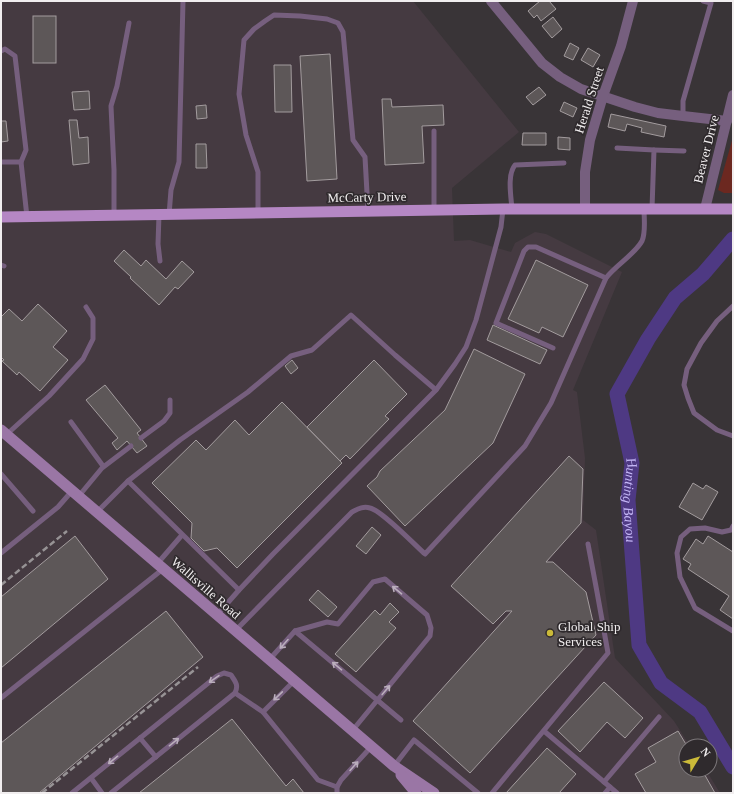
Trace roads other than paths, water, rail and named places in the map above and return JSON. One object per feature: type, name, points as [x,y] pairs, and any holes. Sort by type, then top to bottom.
[{"type":"main road","name":"McCarty Drive","points":[[1,218],[507,209],[733,209]]},
{"type":"main road","name":"Wallisville Road","points":[[4,433],[371,747],[394,766],[434,793]]},
{"type":"main road","name":"Wallisville Road","points":[[394,766],[416,793]]},
{"type":"street","points":[[491,1],[542,63],[560,77],[581,89],[650,111],[726,121]]},
{"type":"street","name":"Herald Street","points":[[585,209],[585,172],[590,140],[603,96],[621,46],[633,1]]},
{"type":"street","name":"Beaver Drive","points":[[710,208],[726,121],[733,95]]},
{"type":"lane","points":[[160,261],[158,244],[164,215],[179,162],[183,1]]},
{"type":"lane","points":[[683,116],[683,102],[711,3],[703,1]]},
{"type":"lane","points":[[258,213],[258,172],[246,135],[239,94],[244,40],[254,29],[274,16],[300,16],[327,19],[338,23],[343,32],[353,140],[365,157],[368,211]]},
{"type":"lane","points":[[114,216],[114,170],[111,106],[117,86],[129,23]]},
{"type":"lane","points":[[1,51],[5,49],[15,56],[26,150],[21,162],[27,217]]},
{"type":"lane","points":[[434,131],[434,210]]},
{"type":"lane","points":[[617,148],[684,151]]},
{"type":"lane","points":[[235,631],[352,512],[363,507],[371,508],[380,513],[425,554],[525,446],[551,403],[606,278],[611,271],[642,241],[648,209],[654,150]]},
{"type":"lane","points":[[1,162],[21,162]]},
{"type":"lane","points":[[217,615],[273,554],[436,390],[455,364],[466,346],[476,320],[507,209],[510,177],[512,169],[515,165],[564,163]]},
{"type":"lane","points":[[553,348],[496,323],[524,251],[528,247],[536,247],[606,278]]},
{"type":"lane","points":[[733,306],[716,321],[701,343],[687,369],[684,385],[694,413],[717,430],[733,436]]},
{"type":"lane","points":[[4,433],[49,396],[84,359],[93,339],[93,318],[86,307]]},
{"type":"lane","points":[[97,512],[128,481],[180,440],[248,392],[291,356],[312,350],[351,316],[436,390]]},
{"type":"lane","points":[[141,438],[164,422],[170,413],[170,400]]},
{"type":"lane","points":[[71,422],[103,466]]},
{"type":"lane","points":[[2,550],[75,494],[103,466],[131,446]]},
{"type":"lane","points":[[1,474],[32,511]]},
{"type":"lane","points":[[128,481],[239,590]]},
{"type":"lane","points":[[733,526],[731,530],[722,532],[705,528],[690,529],[681,537],[677,553],[680,577],[695,608],[733,631]]},
{"type":"lane","points":[[1,698],[160,566],[182,535]]},
{"type":"lane","points":[[492,793],[608,654],[588,544]]},
{"type":"lane","points":[[269,660],[295,631],[327,622],[338,624],[373,582],[385,579],[427,615],[431,628],[430,636],[352,731]]},
{"type":"lane","points":[[295,631],[401,720]]},
{"type":"lane","points":[[72,793],[217,676],[224,673],[230,675],[236,681],[238,688],[236,693],[111,793]]},
{"type":"lane","points":[[263,712],[294,681]]},
{"type":"lane","points":[[236,693],[263,712],[318,780],[337,787]]},
{"type":"lane","points":[[604,782],[659,717]]},
{"type":"lane","points":[[544,731],[617,793]]},
{"type":"lane","points":[[140,738],[156,757]]},
{"type":"lane","points":[[394,766],[414,740],[478,793]]},
{"type":"lane","points":[[337,793],[337,787],[341,780],[371,747]]},
{"type":"lane","points":[[91,778],[102,793]]},
{"type":"lane","points":[[605,793],[610,787]]},
{"type":"waterway","name":"Hunting Bayou","points":[[733,239],[703,274],[675,298],[648,339],[617,394],[632,463],[628,500],[639,645],[661,683],[700,712],[733,767]]},
{"type":"railway","points":[[1,585],[67,531]]},
{"type":"railway","points":[[42,793],[198,667]]},
{"type":"place","name":"Global Ship Services","points":[[550,633]]}]
